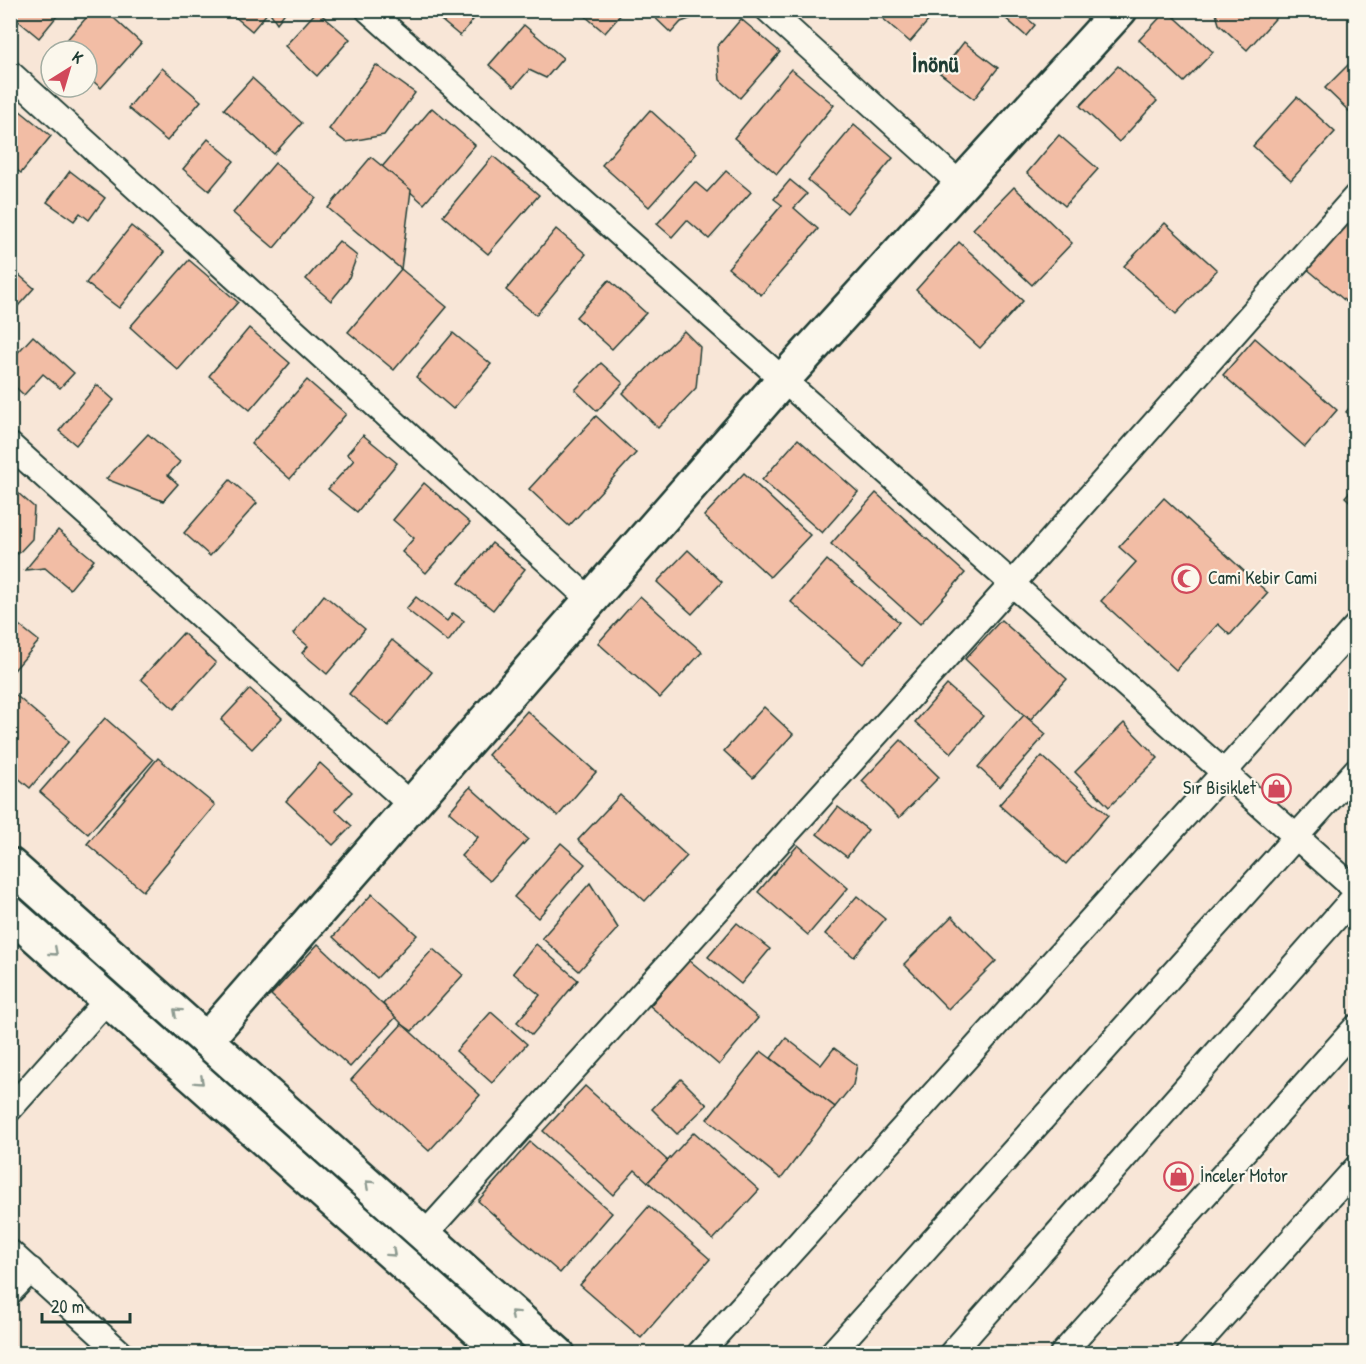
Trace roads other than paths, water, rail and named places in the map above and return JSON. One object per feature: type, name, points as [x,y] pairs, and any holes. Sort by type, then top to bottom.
[{"type":"main road","points":[[207,1039],[782,381],[1120,10]]},
{"type":"main road","points":[[10,864],[558,1353]]},
{"type":"main road","points":[[10,913],[500,1352]]},
{"type":"street","points":[[368,10],[1356,890]]},
{"type":"street","points":[[768,10],[961,184]]},
{"type":"street","points":[[10,74],[590,600]]},
{"type":"street","points":[[425,1234],[1012,584],[1356,196]]},
{"type":"street","points":[[10,445],[411,805]]},
{"type":"street","points":[[699,1353],[1356,626]]},
{"type":"street","points":[[831,1353],[1356,770]]},
{"type":"street","points":[[951,1353],[1356,895]]},
{"type":"street","points":[[10,1109],[108,999]]},
{"type":"street","points":[[1062,1353],[1356,1027]]},
{"type":"street","points":[[1189,1353],[1356,1168]]},
{"type":"street","points":[[10,1252],[122,1353]]},
{"type":"street","points":[[10,1292],[31,1270]]},
{"type":"place","name":"Cami Kebir Cami","points":[[1187,578]]},
{"type":"place","name":"Sır Bisiklet","points":[[1277,788]]},
{"type":"place","name":"İnceler Motor","points":[[1179,1176]]},
{"type":"district","name":"İnönü","points":[[935,64]]}]
